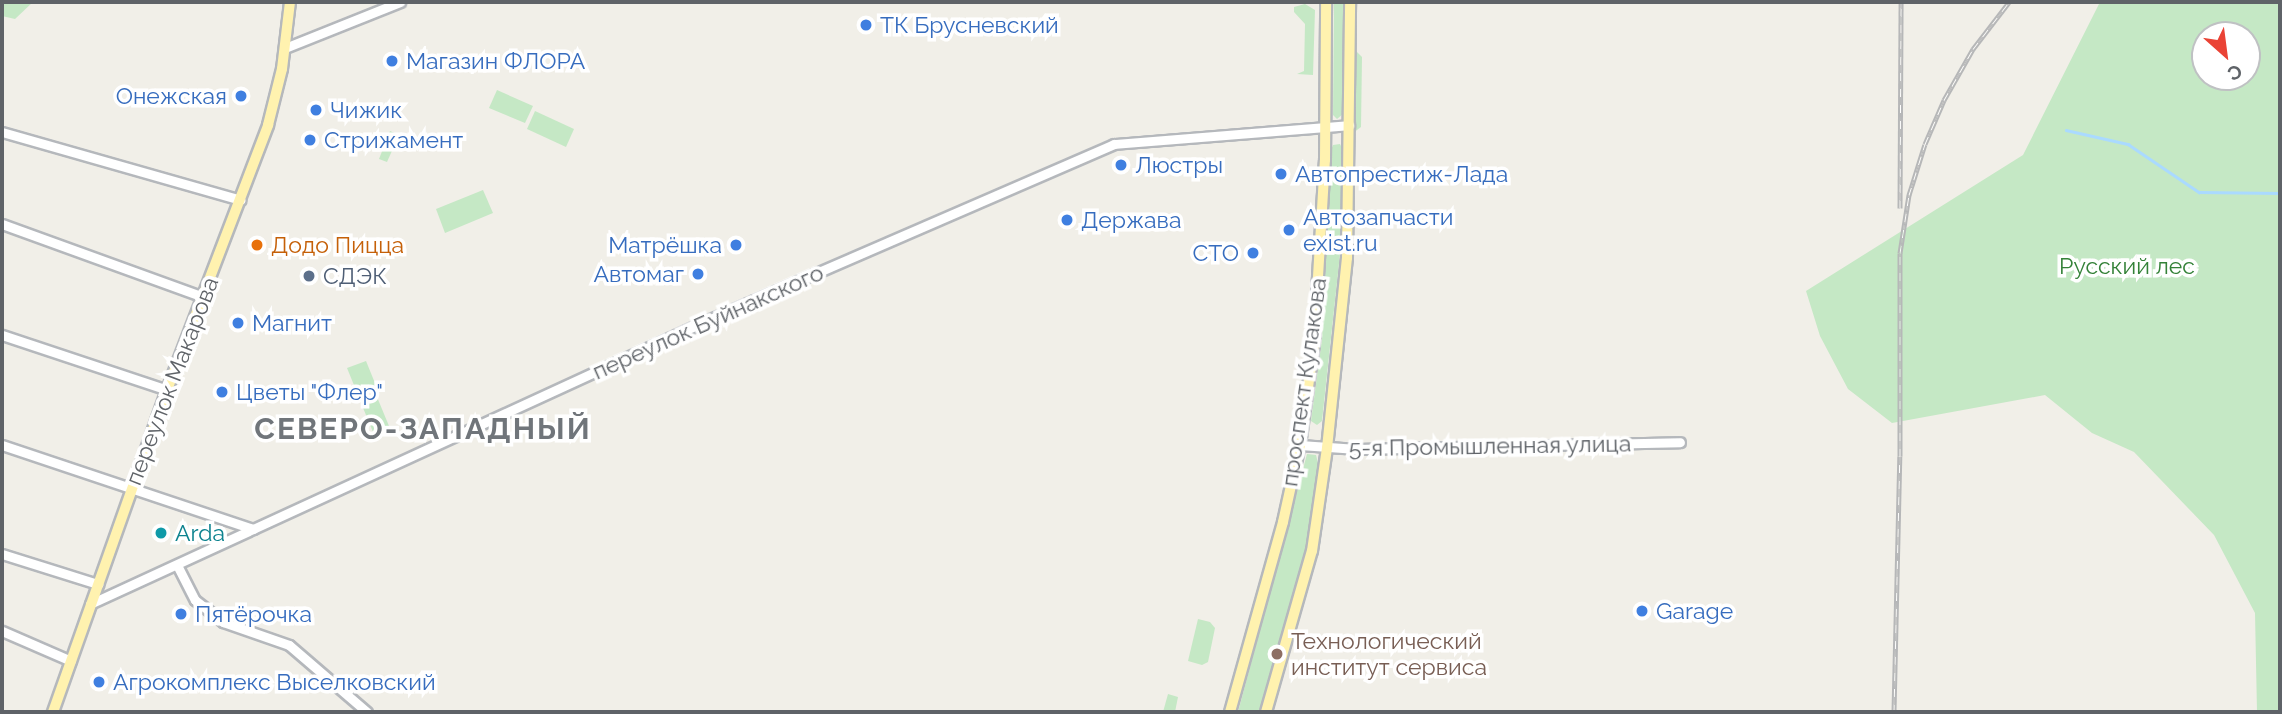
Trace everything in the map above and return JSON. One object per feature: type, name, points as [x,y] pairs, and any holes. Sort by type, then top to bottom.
[{"type":"main road","name":"переулок Макарова","points":[[53,712],[167,390],[241,200],[273,109],[285,48],[290,2]]},
{"type":"main road","name":"проспект Кулакова","points":[[1230,712],[1280,535],[1300,445],[1317,307],[1326,125],[1326,2]]},
{"type":"main road","name":"проспект Кулакова","points":[[1266,712],[1315,540],[1327,448],[1347,258],[1350,2]]},
{"type":"street","points":[[285,48],[400,2]]},
{"type":"street","name":"переулок Буйнакского","points":[[90,604],[699,324],[1114,144],[1298,132],[1326,125],[1349,125]]},
{"type":"street","points":[[2,132],[241,200]]},
{"type":"street","points":[[2,224],[204,297]]},
{"type":"street","points":[[2,335],[167,390]]},
{"type":"street","name":"5-я Промышленная улица","points":[[1300,445],[1327,448],[1680,442]]},
{"type":"street","points":[[2,445],[253,529]]},
{"type":"street","points":[[2,554],[98,584]]},
{"type":"street","points":[[177,565],[195,600],[223,622],[289,645],[367,712]]},
{"type":"street","points":[[2,631],[71,662]]},
{"type":"green space","points":[[2,2],[33,2],[15,19],[2,16]]},
{"type":"green space","points":[[1334,2],[1344,2],[1343,114],[1337,119],[1333,115]]},
{"type":"green space","name":"Русский лес","points":[[2100,2],[2280,2],[2280,712],[2257,712],[2255,613],[2214,535],[2134,452],[2092,433],[2045,395],[1892,423],[1848,389],[1820,336],[1806,291],[2023,155]]},
{"type":"green space","points":[[1305,4],[1315,10],[1313,75],[1297,74],[1304,71],[1305,24],[1294,12],[1294,7]]},
{"type":"green space","points":[[1353,48],[1362,57],[1361,127],[1353,133]]},
{"type":"green space","points":[[497,90],[533,106],[525,123],[489,108]]},
{"type":"green space","points":[[535,111],[574,129],[566,147],[527,129]]},
{"type":"green space","points":[[390,131],[399,135],[387,162],[379,159]]},
{"type":"green space","points":[[1340,144],[1343,150],[1342,236],[1322,421],[1317,425],[1311,421],[1322,339],[1331,150],[1333,145]]},
{"type":"green space","points":[[483,190],[493,213],[445,233],[436,209]]},
{"type":"green space","points":[[366,361],[377,388],[358,395],[347,368]]},
{"type":"green space","points":[[377,397],[389,426],[373,432],[361,403]]},
{"type":"green space","points":[[1307,454],[1316,455],[1318,463],[1309,534],[1299,579],[1259,712],[1238,712]]},
{"type":"green space","points":[[1198,619],[1210,622],[1215,628],[1208,662],[1202,665],[1188,661]]},
{"type":"green space","points":[[1168,694],[1178,697],[1175,712],[1163,712]]},
{"type":"waterway","points":[[2066,130],[2128,144],[2199,192],[2280,193]]},
{"type":"railway","points":[[1900,208],[1901,2]]},
{"type":"railway","points":[[1894,712],[1900,456],[1900,253],[1909,195],[1925,144],[1944,100],[1973,49],[2009,2]]},
{"type":"place","name":"ТК Брусневский","points":[[866,25]]},
{"type":"place","name":"Магазин ФЛОРА","points":[[392,61]]},
{"type":"place","name":"Онежская","points":[[241,96]]},
{"type":"place","name":"Чижик","points":[[316,110]]},
{"type":"place","name":"Стрижамент","points":[[310,140]]},
{"type":"place","name":"Люстры","points":[[1121,165]]},
{"type":"place","name":"Автопрестиж-Лада","points":[[1281,174]]},
{"type":"place","name":"Держава","points":[[1067,220]]},
{"type":"place","name":"Автозапчасти exist.ru","points":[[1289,230]]},
{"type":"place","name":"Додо Пицца","points":[[257,245]]},
{"type":"place","name":"Матрёшка","points":[[736,245]]},
{"type":"place","name":"СТО","points":[[1253,253]]},
{"type":"place","name":"Автомаг","points":[[698,274]]},
{"type":"place","name":"СДЭК","points":[[309,276]]},
{"type":"place","name":"Магнит","points":[[238,323]]},
{"type":"place","name":"Цветы \"Флер\"","points":[[222,392]]},
{"type":"place","name":"Arda","points":[[161,533]]},
{"type":"place","name":"Garage","points":[[1642,611]]},
{"type":"place","name":"Пятёрочка","points":[[181,614]]},
{"type":"place","name":"Технологический институт сервиса","points":[[1277,654]]},
{"type":"place","name":"Агрокомплекс Выселковский","points":[[99,682]]},
{"type":"district","name":"СЕВЕРО-ЗАПАДНЫЙ","points":[[423,429]]}]
